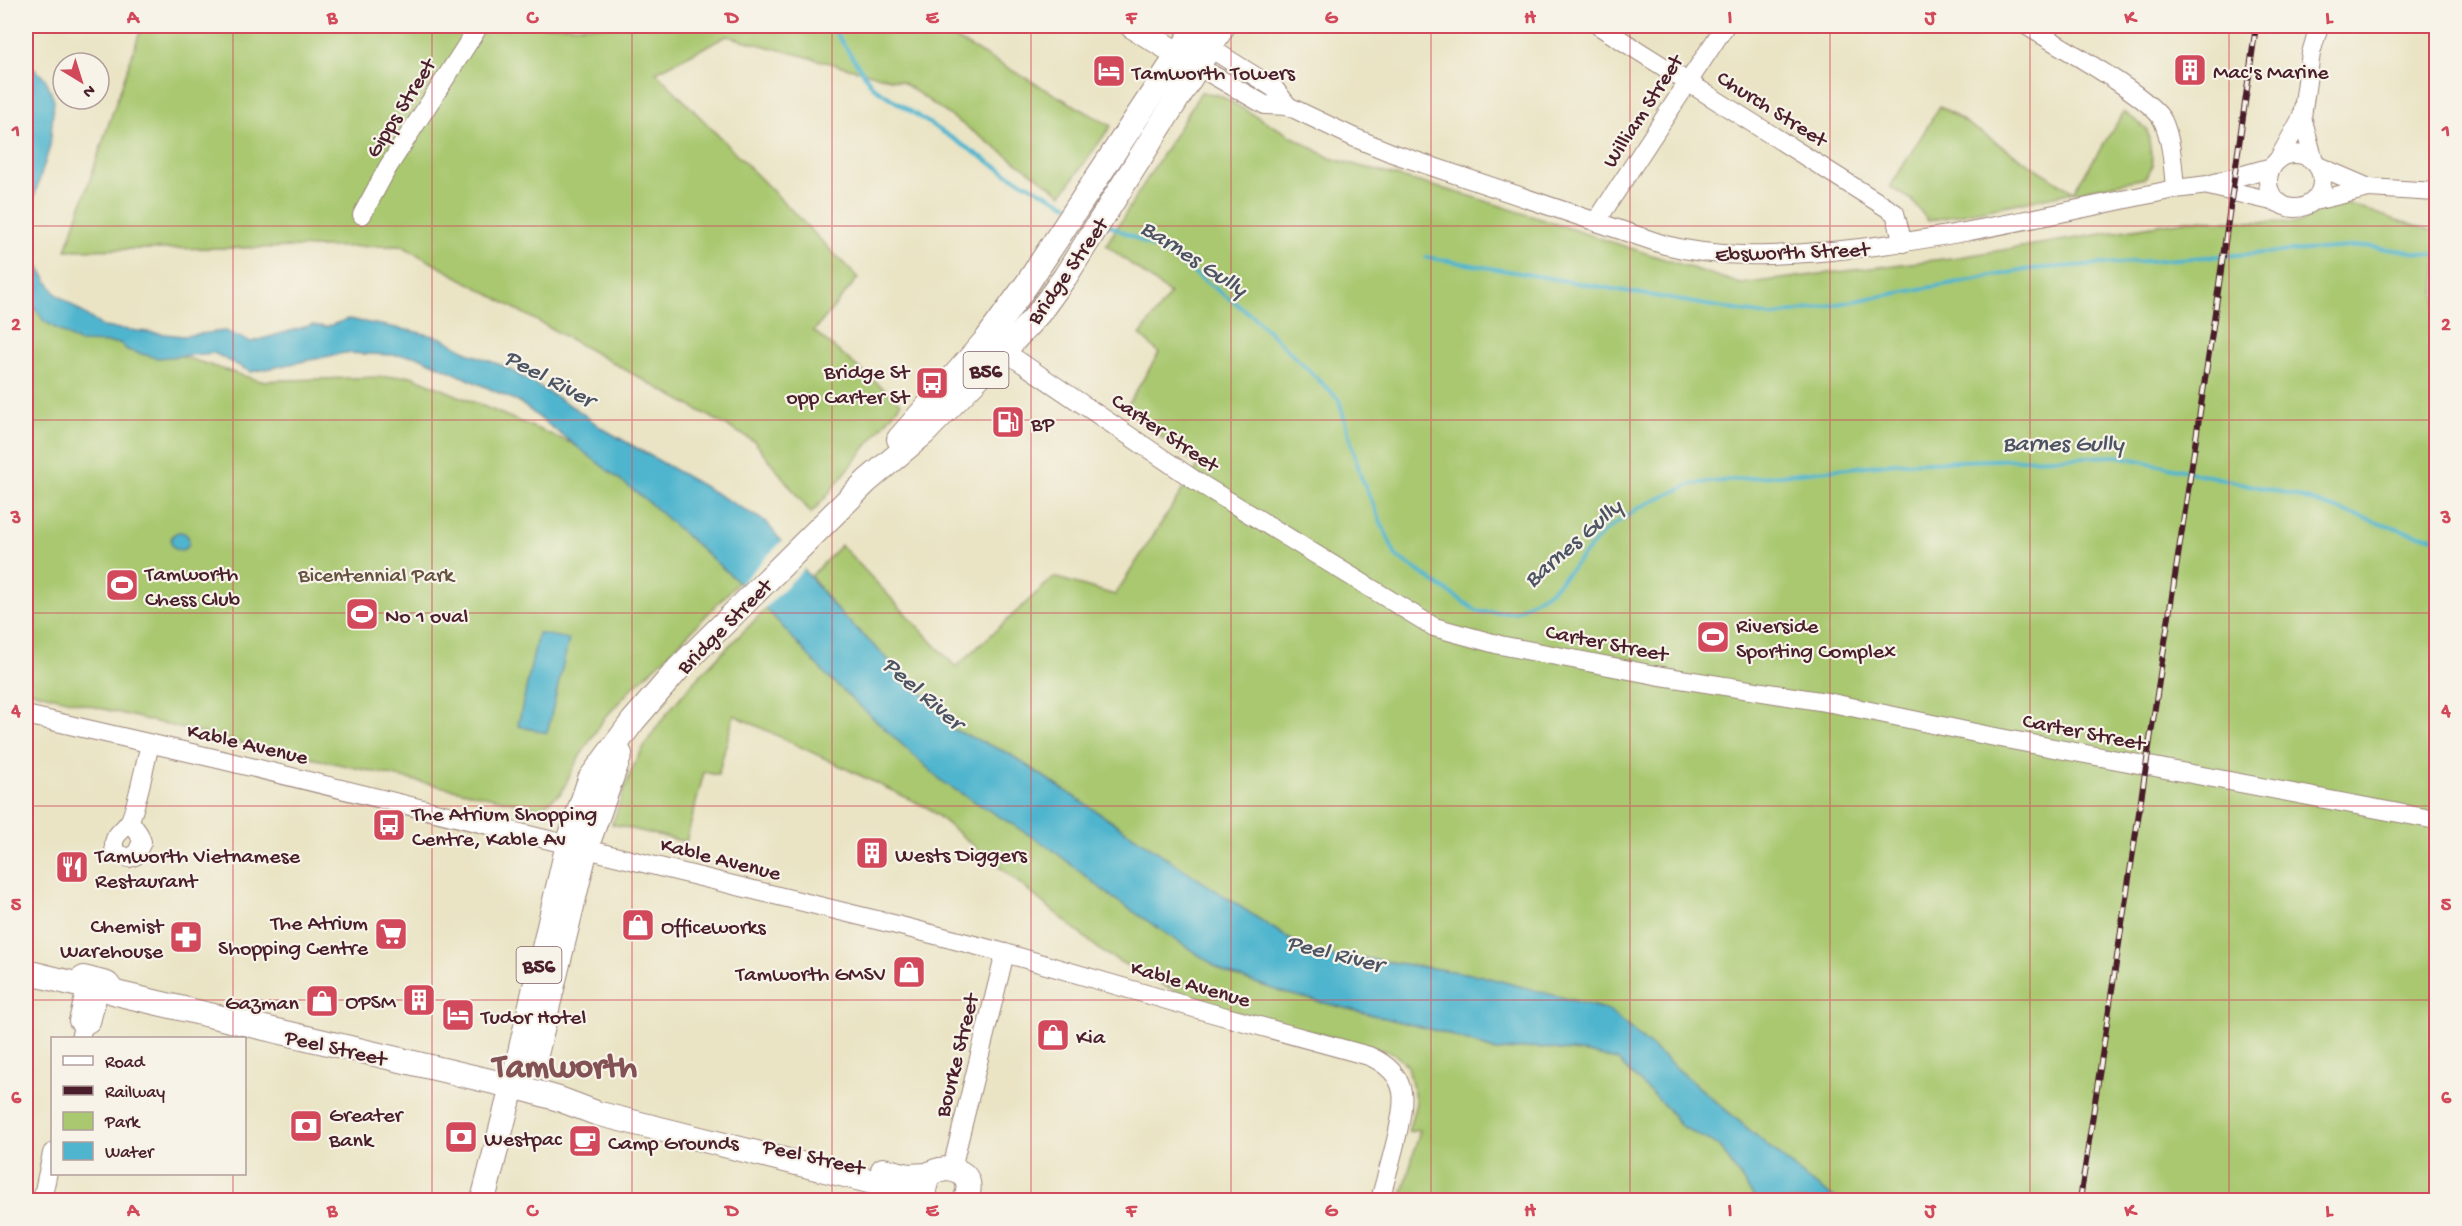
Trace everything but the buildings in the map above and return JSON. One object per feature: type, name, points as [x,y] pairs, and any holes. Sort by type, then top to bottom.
[{"type":"main road","name":"Ebsworth Street","points":[[1131,26],[1191,43]]},
{"type":"main road","name":"Bridge Street","points":[[995,345],[1063,231],[1159,84],[1191,43],[1223,26]]},
{"type":"main road","name":"Bridge Street","points":[[577,846],[590,779],[633,721],[678,669],[867,481],[912,423],[995,345],[1038,314],[1088,242],[1180,96],[1191,43]]},
{"type":"main road","name":"B56","points":[[501,1200],[520,1089],[577,846]]},
{"type":"main road","name":"Peel Street","points":[[26,972],[93,991],[520,1089],[559,1099],[596,1113],[905,1190],[927,1191]]},
{"type":"main road","name":"B56","points":[[483,1200],[520,1089]]},
{"type":"main road","points":[[927,1191],[938,1169],[952,1168],[959,1172],[967,1182],[973,1199]]},
{"type":"street","name":"Gipps Street","points":[[362,215],[388,167],[479,26]]},
{"type":"street","name":"Church Street","points":[[1599,26],[1895,213],[1903,243]]},
{"type":"street","name":"William Street","points":[[1596,222],[1725,26]]},
{"type":"street","points":[[2027,26],[2135,94],[2156,110],[2166,130],[2175,189]]},
{"type":"street","points":[[2319,26],[2311,53],[2302,117],[2275,164],[2269,183],[2270,191],[2280,203],[2297,208],[2314,201],[2369,188],[2436,192]]},
{"type":"street","name":"Ebsworth Street","points":[[1191,43],[1266,105],[1288,106],[1392,153],[1596,222],[1665,245],[1711,254],[1781,255],[1903,243],[2175,189],[2208,185],[2275,164]]},
{"type":"street","points":[[2302,117],[2316,164],[2321,173],[2322,188],[2314,201]]},
{"type":"street","points":[[2275,164],[2293,154],[2301,154],[2316,164],[2369,188]]},
{"type":"street","name":"Ebsworth Street","points":[[2208,185],[2280,203]]},
{"type":"street","name":"Carter Street","points":[[995,345],[1206,487],[1434,627],[1463,636],[1655,675],[1833,703],[1990,736],[2436,820]]},
{"type":"street","name":"Kable Avenue","points":[[26,715],[577,846],[1005,953],[1369,1056],[1381,1061],[1394,1073],[1402,1090],[1403,1099],[1380,1200]]},
{"type":"street","points":[[130,821],[150,744]]},
{"type":"street","name":"Bourke Street","points":[[952,1168],[1005,953]]},
{"type":"street","points":[[81,1033],[78,1021],[93,991]]},
{"type":"street","points":[[41,1200],[51,1157]]},
{"type":"green space","points":[[142,26],[933,26],[1111,126],[1062,194],[902,82],[727,36],[656,72],[858,278],[814,331],[901,403],[811,513],[754,441],[402,246],[66,250]]},
{"type":"green space","name":"Riverside Sporting Complex","points":[[1201,92],[1219,95],[1330,158],[1470,196],[1741,284],[1959,257],[2190,220],[2300,223],[2330,199],[2436,232],[2436,1200],[1838,1200],[1807,1179],[1608,1010],[1478,975],[1363,958],[1315,956],[1008,753],[954,730],[937,707],[835,608],[811,576],[841,545],[956,667],[1054,577],[1115,595],[1198,466],[1125,409],[1159,353],[1140,335],[1170,294],[1106,245]]},
{"type":"green space","points":[[1940,106],[2073,192],[2124,112],[2147,129],[2153,165],[2145,178],[1928,221],[1912,200],[1890,187]]},
{"type":"green space","name":"Bicentennial Park","points":[[26,307],[260,381],[411,376],[614,461],[748,572],[603,720],[578,759],[561,793],[540,808],[233,741],[26,690]]},
{"type":"green space","points":[[766,609],[1113,898],[1226,973],[1285,993],[1445,1033],[1496,1051],[1536,1047],[1588,1053],[1617,1060],[1666,1107],[1681,1126],[1719,1146],[1756,1200],[1401,1200],[1420,1130],[1408,1132],[1416,1103],[1408,1066],[1393,1053],[1231,1011],[1165,986],[1104,953],[928,808],[734,715],[718,775],[704,772],[686,842],[612,824],[631,772],[652,734],[681,696]]},
{"type":"water","points":[[26,62],[45,78],[51,93],[51,111],[53,111],[50,146],[29,213],[26,248]]},
{"type":"water","points":[[26,248],[55,293],[103,327],[183,336],[225,331],[251,342],[312,325],[326,327],[348,319],[442,338],[471,354],[506,367],[578,410],[600,427],[766,522],[835,608],[937,707],[954,730],[1008,753],[1315,956],[1363,958],[1478,975],[1608,1010],[1807,1179],[1838,1200],[1756,1200],[1719,1146],[1681,1126],[1666,1107],[1617,1060],[1588,1053],[1536,1047],[1497,1051],[1445,1033],[1285,993],[1226,973],[1113,898],[1049,847],[944,783],[827,676],[772,615],[736,580],[646,500],[519,402],[417,356],[344,353],[251,372],[214,353],[157,358],[127,350],[120,343],[78,342],[44,321],[26,296]]},
{"type":"water","points":[[180,532],[186,535],[189,541],[186,547],[180,550],[174,547],[171,541],[174,535]]},
{"type":"water","points":[[538,633],[569,639],[547,733],[518,726]]},
{"type":"pier","points":[[784,539],[807,566],[763,610],[738,586]]},
{"type":"waterway","name":"Barnes Gully","points":[[831,26],[873,87],[1011,176],[1068,205]]},
{"type":"waterway","name":"Barnes Gully","points":[[1107,224],[1169,255],[1253,316],[1339,400],[1361,477],[1396,556],[1478,612],[1515,612],[1553,589],[1605,531],[1640,507],[1692,484],[1896,463],[2119,456],[2290,494],[2418,535],[2436,537]]},
{"type":"waterway","points":[[1426,257],[1771,316],[2031,269],[2365,246],[2436,255]]},
{"type":"railway","points":[[2080,1200],[2212,333],[2256,26]]},
{"type":"place","name":"Mac's Marine","points":[[2190,70]]},
{"type":"place","name":"Tamworth Towers","points":[[1109,71]]},
{"type":"place","name":"Bridge St opp Carter St","points":[[932,383]]},
{"type":"place","name":"BP","points":[[1008,422]]},
{"type":"place","name":"Tamworth Chess Club","points":[[122,585]]},
{"type":"place","name":"No 1 oval","points":[[362,614]]},
{"type":"place","name":"Riverside Sporting Complex","points":[[1713,637]]},
{"type":"place","name":"The Atrium Shopping Centre, Kable Av","points":[[389,825]]},
{"type":"place","name":"Wests Diggers","points":[[872,853]]},
{"type":"place","name":"Tamworth Vietnamese Restaurant","points":[[72,867]]},
{"type":"place","name":"Officeworks","points":[[638,925]]},
{"type":"place","name":"The Atrium Shopping Centre","points":[[391,934]]},
{"type":"place","name":"Chemist Warehouse","points":[[186,937]]},
{"type":"place","name":"Tamworth GMSV","points":[[909,972]]},
{"type":"place","name":"OPSM","points":[[419,1000]]},
{"type":"place","name":"Gazman","points":[[322,1001]]},
{"type":"place","name":"Tudor Hotel","points":[[458,1015]]},
{"type":"place","name":"Kia","points":[[1053,1035]]},
{"type":"place","name":"Greater Bank","points":[[306,1126]]},
{"type":"place","name":"Westpac","points":[[461,1137]]},
{"type":"place","name":"Camp Grounds","points":[[585,1141]]},
{"type":"district","name":"Tamworth","points":[[565,1064]]},
{"type":"water label","name":"Peel River","points":[[550,377]]},
{"type":"water label","name":"Peel River","points":[[924,692]]},
{"type":"water label","name":"Peel River","points":[[1335,952]]}]
